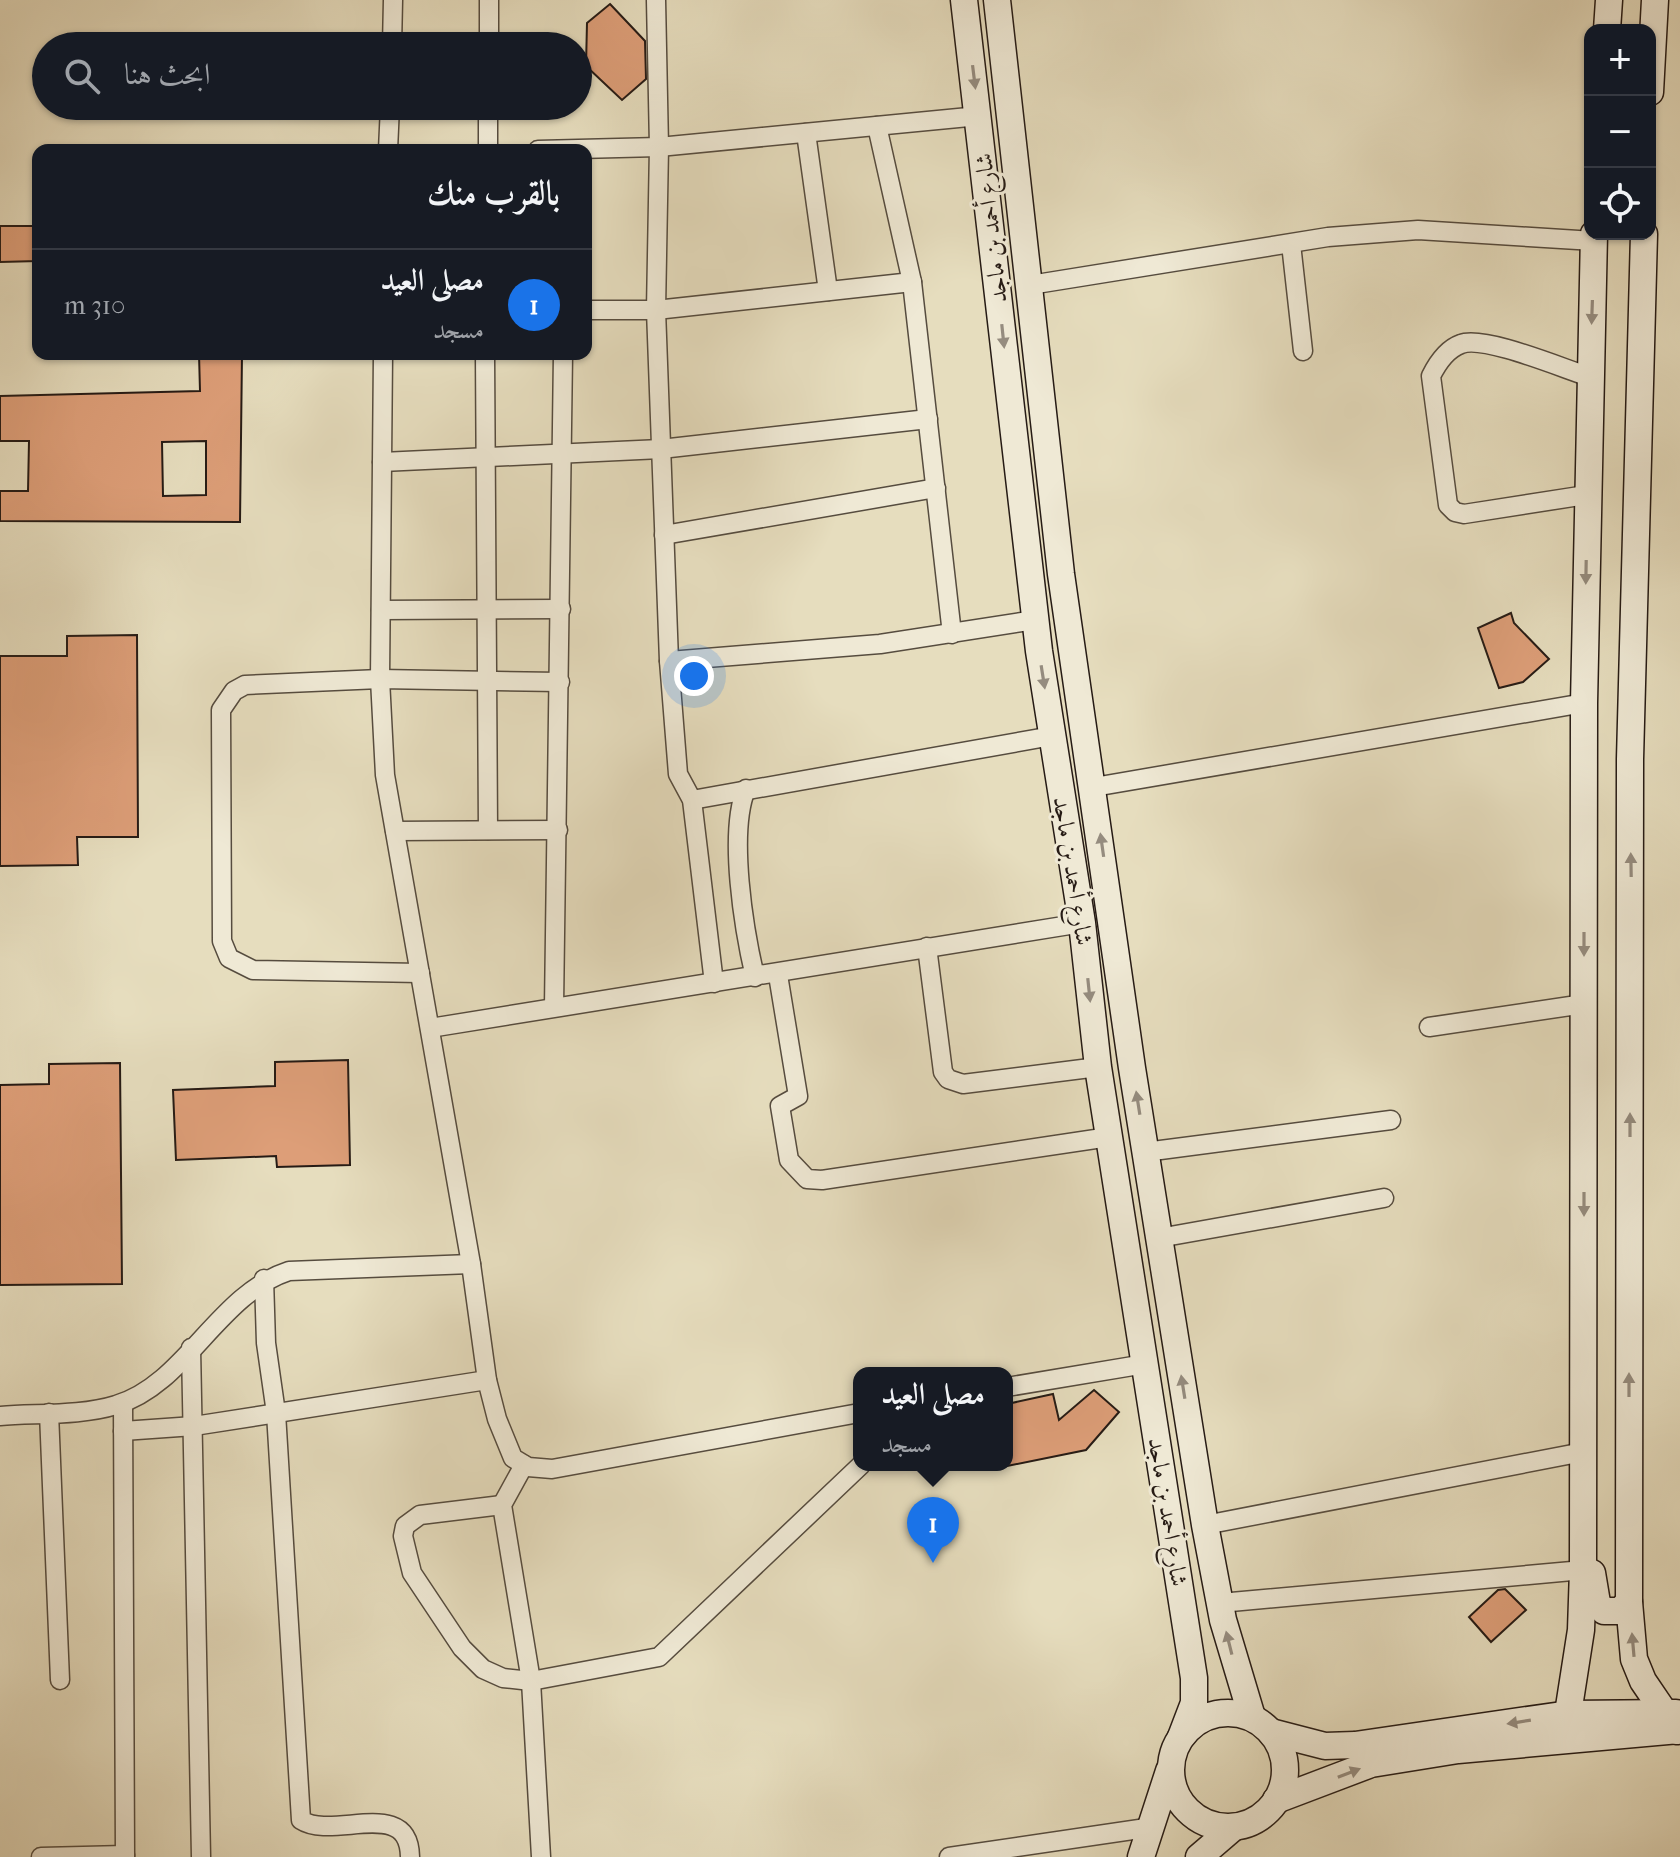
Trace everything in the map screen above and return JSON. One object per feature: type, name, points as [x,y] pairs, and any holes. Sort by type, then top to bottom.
[{"type":"main road","name":"شارع أحمد بن ماجد","points":[[964,0],[1035,620],[1082,923],[1098,1067],[1194,1678],[1194,1703],[1181,1737]]},
{"type":"main road","name":"شارع أحمد بن ماجد","points":[[997,0],[1061,574],[1145,1152],[1220,1603],[1234,1667],[1261,1725]]},
{"type":"main road","points":[[1607,24],[1609,0]]},
{"type":"main road","points":[[1654,24],[1655,0]]},
{"type":"main road","points":[[1566,1727],[1581,1630],[1583,1570],[1584,703],[1586,495],[1594,240]]},
{"type":"main road","points":[[1644,240],[1630,759],[1629,1602],[1634,1659],[1643,1681],[1676,1722]]},
{"type":"main road","points":[[1583,1511],[1597,1603],[1604,1611],[1614,1613],[1629,1602]]},
{"type":"main road","points":[[1141,1857],[1181,1737],[1195,1723],[1213,1715],[1233,1713],[1325,1746],[1566,1727],[1676,1722]]},
{"type":"main road","points":[[1170,1768],[1173,1787],[1182,1805],[1196,1818],[1214,1826],[1234,1827],[1258,1819],[1276,1800],[1284,1783],[1285,1765],[1281,1747],[1261,1725]]},
{"type":"main road","points":[[1276,1800],[1371,1764],[1458,1750],[1566,1727]]},
{"type":"main road","points":[[1199,1857],[1234,1827]]},
{"type":"street","points":[[392,32],[393,0]]},
{"type":"street","points":[[489,0],[489,32]]},
{"type":"street","points":[[656,0],[659,147],[656,310],[669,661],[678,774],[692,800],[714,983]]},
{"type":"street","points":[[592,149],[659,147],[979,116]]},
{"type":"street","points":[[388,144],[389,120]]},
{"type":"street","points":[[488,120],[488,144]]},
{"type":"street","points":[[877,126],[912,282],[952,634]]},
{"type":"street","points":[[806,133],[828,291]]},
{"type":"street","points":[[1030,285],[1291,244],[1418,230],[1584,238]]},
{"type":"street","points":[[1291,244],[1303,351]]},
{"type":"street","points":[[592,310],[656,310],[912,282]]},
{"type":"street","points":[[1586,495],[1455,512],[1448,505],[1431,376],[1448,352],[1462,343],[1484,344],[1590,377]]},
{"type":"street","points":[[383,360],[380,679],[385,775],[471,1264],[487,1380],[505,1443],[513,1458],[524,1465],[552,1469],[853,1414]]},
{"type":"street","points":[[485,360],[488,830]]},
{"type":"street","points":[[554,1007],[563,360]]},
{"type":"street","points":[[382,462],[661,449],[928,419]]},
{"type":"street","points":[[664,535],[936,488]]},
{"type":"street","points":[[381,610],[561,609]]},
{"type":"street","points":[[669,661],[880,644],[1035,620]]},
{"type":"street","points":[[420,973],[253,970],[229,958],[222,941],[221,710],[224,701],[245,685],[380,679],[560,682]]},
{"type":"street","points":[[1094,787],[1584,703]]},
{"type":"street","points":[[692,800],[1052,736]]},
{"type":"street","points":[[746,789],[737,824],[747,944],[755,977]]},
{"type":"street","points":[[395,831],[558,830]]},
{"type":"street","points":[[430,1028],[778,975],[927,947],[1082,923]]},
{"type":"street","points":[[927,947],[943,1072],[948,1079],[963,1084],[1098,1067]]},
{"type":"street","points":[[778,975],[798,1096],[780,1106],[789,1160],[807,1179],[822,1180],[1109,1137]]},
{"type":"street","points":[[1429,1027],[1584,1004]]},
{"type":"street","points":[[1145,1152],[1391,1120]]},
{"type":"street","points":[[1159,1238],[1384,1198]]},
{"type":"street","points":[[0,1416],[123,1403],[162,1377],[264,1279],[289,1271],[471,1264]]},
{"type":"street","points":[[264,1279],[266,1343],[276,1413],[301,1820],[312,1828],[385,1823],[399,1828],[410,1843],[410,1857]]},
{"type":"street","points":[[191,1348],[201,1857]]},
{"type":"street","points":[[1013,1386],[1145,1364]]},
{"type":"street","points":[[123,1431],[194,1426],[487,1380]]},
{"type":"street","points":[[41,1857],[125,1856],[123,1403]]},
{"type":"street","points":[[49,1413],[60,1680]]},
{"type":"street","points":[[1205,1525],[1583,1452]]},
{"type":"street","points":[[524,1465],[502,1505],[531,1681],[541,1857]]},
{"type":"street","points":[[502,1505],[420,1515],[405,1526],[403,1536],[412,1573],[462,1648],[483,1669],[503,1678],[531,1681],[659,1657],[855,1471]]},
{"type":"street","points":[[1220,1603],[1583,1570]]},
{"type":"street","points":[[949,1857],[1153,1827]]},
{"type":"building","points":[[610,4],[645,41],[646,79],[622,100],[592,72],[592,32],[587,32],[587,23]]},
{"type":"building","points":[[0,226],[32,226],[32,261],[0,262]]},
{"type":"building","points":[[199,360],[242,360],[240,522],[0,521],[0,491],[28,491],[29,441],[0,441],[0,396],[200,391]],"holes":[[[206,441],[206,495],[163,496],[162,442]]]},
{"type":"building","points":[[1511,613],[1514,623],[1549,659],[1523,682],[1499,688],[1478,628]]},
{"type":"building","points":[[137,635],[138,837],[77,837],[78,865],[0,866],[0,656],[67,656],[67,636]]},
{"type":"building","points":[[348,1060],[350,1165],[277,1167],[276,1156],[176,1160],[173,1090],[275,1086],[275,1062]]},
{"type":"building","points":[[120,1063],[122,1284],[0,1285],[0,1085],[49,1084],[49,1064]]},
{"type":"building","points":[[1094,1390],[1119,1412],[1086,1450],[1013,1465],[1013,1403],[1053,1394],[1059,1420]]},
{"type":"building","points":[[1505,1589],[1526,1610],[1491,1642],[1469,1617],[1498,1590]]},
{"type":"place","name":"مصلى العيد","points":[[933,1563]]}]
